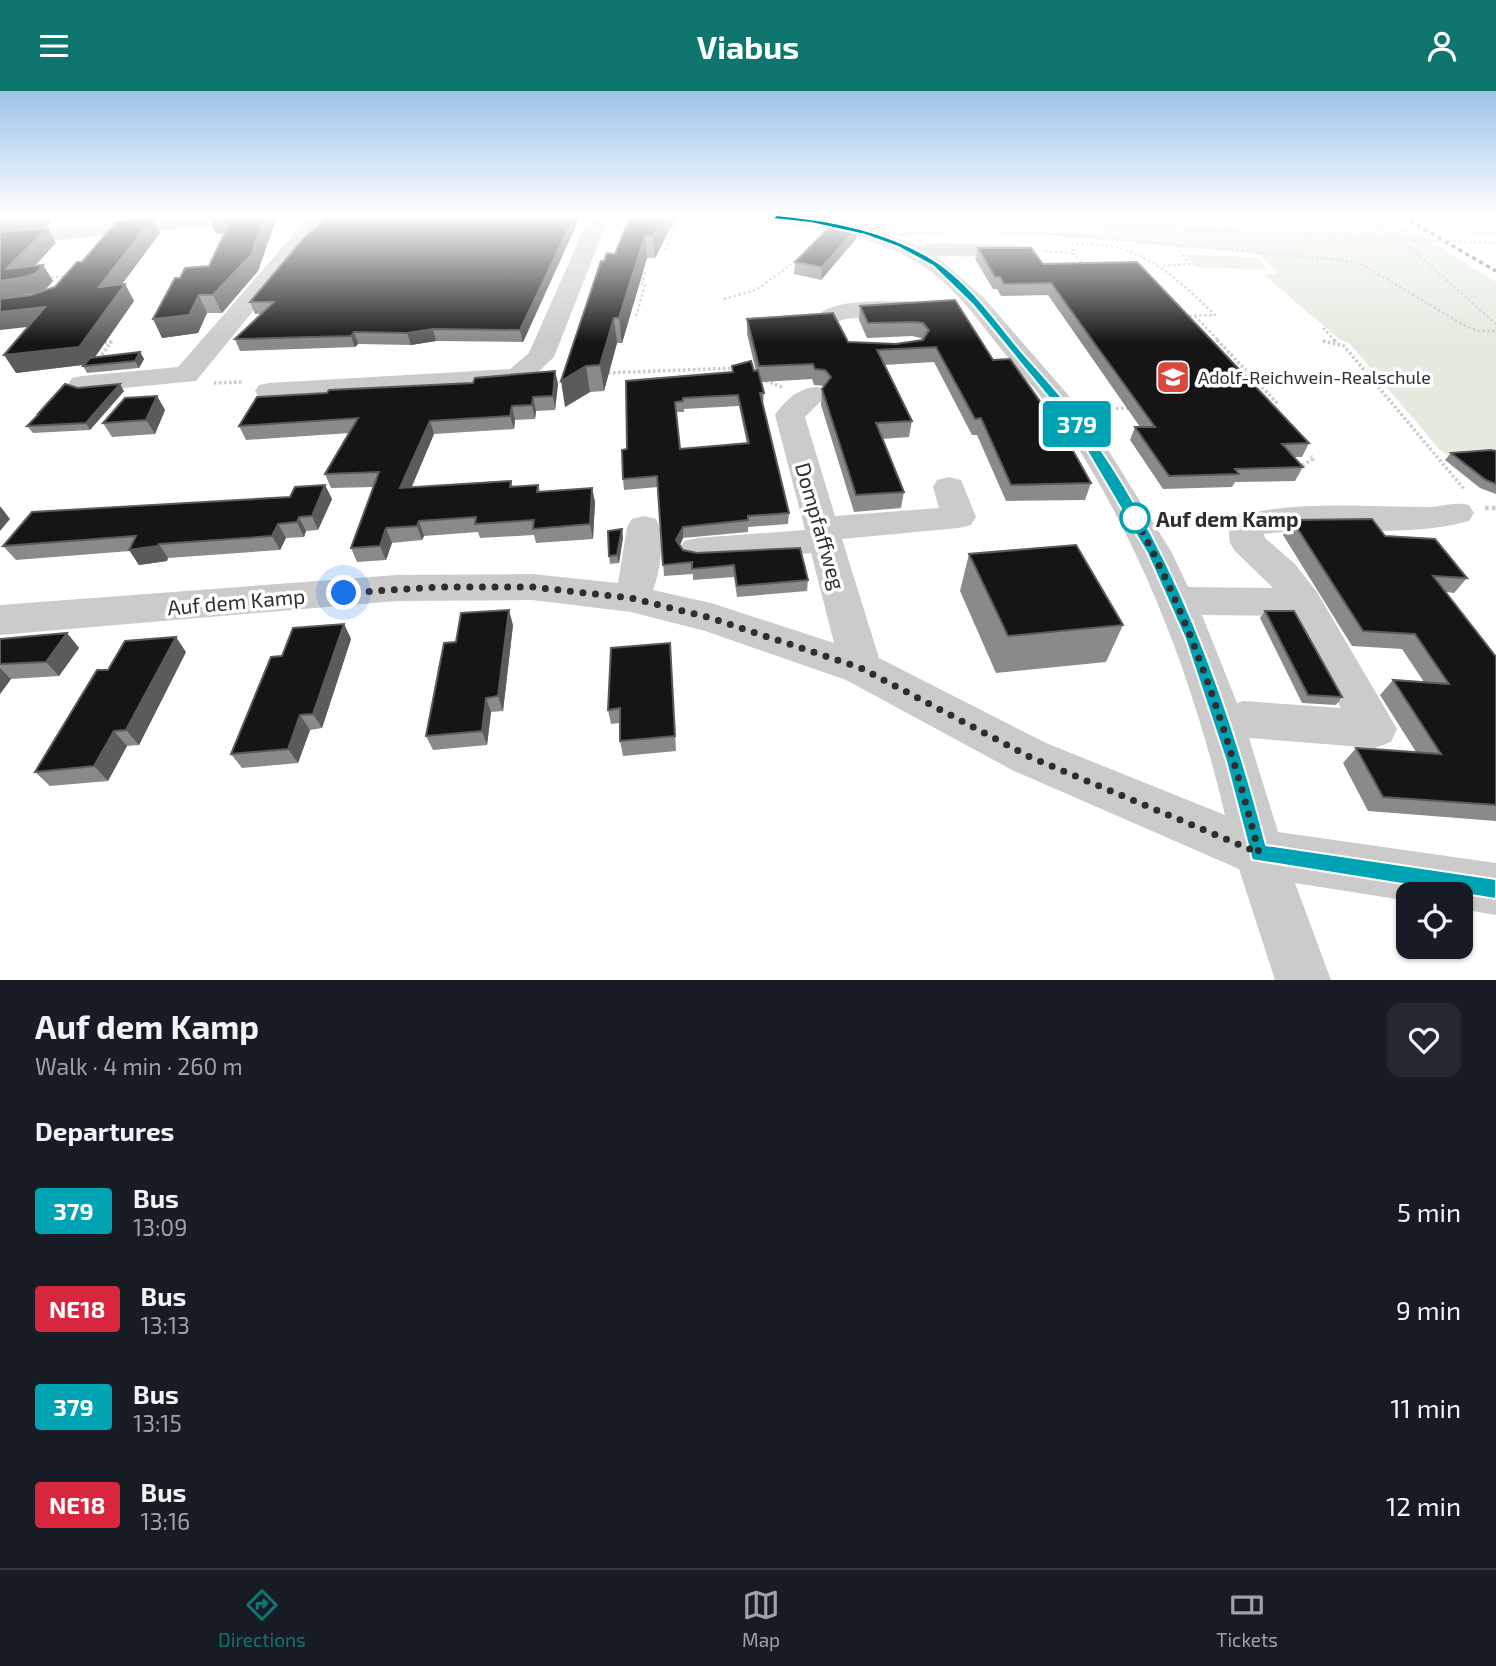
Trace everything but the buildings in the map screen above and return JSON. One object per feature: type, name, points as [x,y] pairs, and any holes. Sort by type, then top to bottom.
[{"type":"street","points":[[74,275],[85,258]]},
{"type":"street","points":[[82,384],[186,375],[286,258]]},
{"type":"street","points":[[260,386],[486,380],[519,376],[541,357],[583,258]]},
{"type":"street","points":[[924,258],[954,279],[953,305],[1078,425],[1144,534],[1193,638],[1235,761],[1259,853],[1303,980]]},
{"type":"street","points":[[851,337],[834,315],[953,305]]},
{"type":"street","name":"Dompfaffweg","points":[[814,394],[790,415],[861,668]]},
{"type":"street","points":[[697,550],[959,517],[949,487]]},
{"type":"street","points":[[1243,719],[1374,729],[1303,602],[1282,573],[1248,543],[1245,524],[1302,518],[1433,518],[1465,505]]},
{"type":"street","points":[[631,598],[638,580],[644,527]]},
{"type":"street","name":"Auf dem Kamp","points":[[0,620],[397,588],[532,587],[631,598],[711,618],[861,668],[1030,757],[1259,853],[1496,889]]},
{"type":"street","points":[[1176,601],[1303,602]]},
{"type":"path","points":[[1078,258],[1093,274]]},
{"type":"path","points":[[1147,258],[1163,266],[1215,315],[1184,316]]},
{"type":"path","points":[[1163,266],[1189,264],[1186,258]]},
{"type":"path","points":[[1327,258],[1363,265],[1467,327],[1479,331],[1496,331]]},
{"type":"path","points":[[1422,258],[1496,324]]},
{"type":"path","points":[[724,299],[756,290],[797,260]]},
{"type":"path","points":[[636,316],[645,285],[642,284],[645,272],[637,267]]},
{"type":"path","points":[[37,279],[74,275]]},
{"type":"path","points":[[1195,316],[1278,404],[1264,405]]},
{"type":"path","points":[[1323,328],[1337,343]]},
{"type":"path","points":[[1322,341],[1344,346],[1465,505]]},
{"type":"path","points":[[82,384],[111,342],[99,343]]},
{"type":"path","points":[[590,374],[740,368]]},
{"type":"path","points":[[751,373],[772,385],[814,394]]},
{"type":"path","points":[[186,375],[198,383],[260,386]]},
{"type":"path","points":[[1093,409],[1139,408]]},
{"type":"path","points":[[1294,470],[1313,459],[1311,456]]},
{"type":"shaded area","points":[[1189,258],[1257,258],[1268,270],[1195,267]]},
{"type":"shaded area","points":[[1263,258],[1458,258],[1496,282],[1496,459],[1460,465],[1439,449],[1349,343],[1339,339],[1264,275],[1278,273]]},
{"type":"railway","points":[[1474,258],[1496,271]]},
{"type":"bus line","name":"379","points":[[925,258],[954,279],[1023,356],[1078,425],[1119,490],[1154,553],[1193,638],[1235,761],[1259,853],[1496,889]]},
{"type":"place","name":"Adolf-Reichwein-Realschule","points":[[1173,377]]},
{"type":"place","name":"Auf dem Kamp","points":[[1135,518]]},
{"type":"route","points":[[344,593],[397,588],[532,587],[631,598],[711,618],[861,668],[1030,757],[1259,853],[1235,761],[1193,638],[1135,518]]}]
